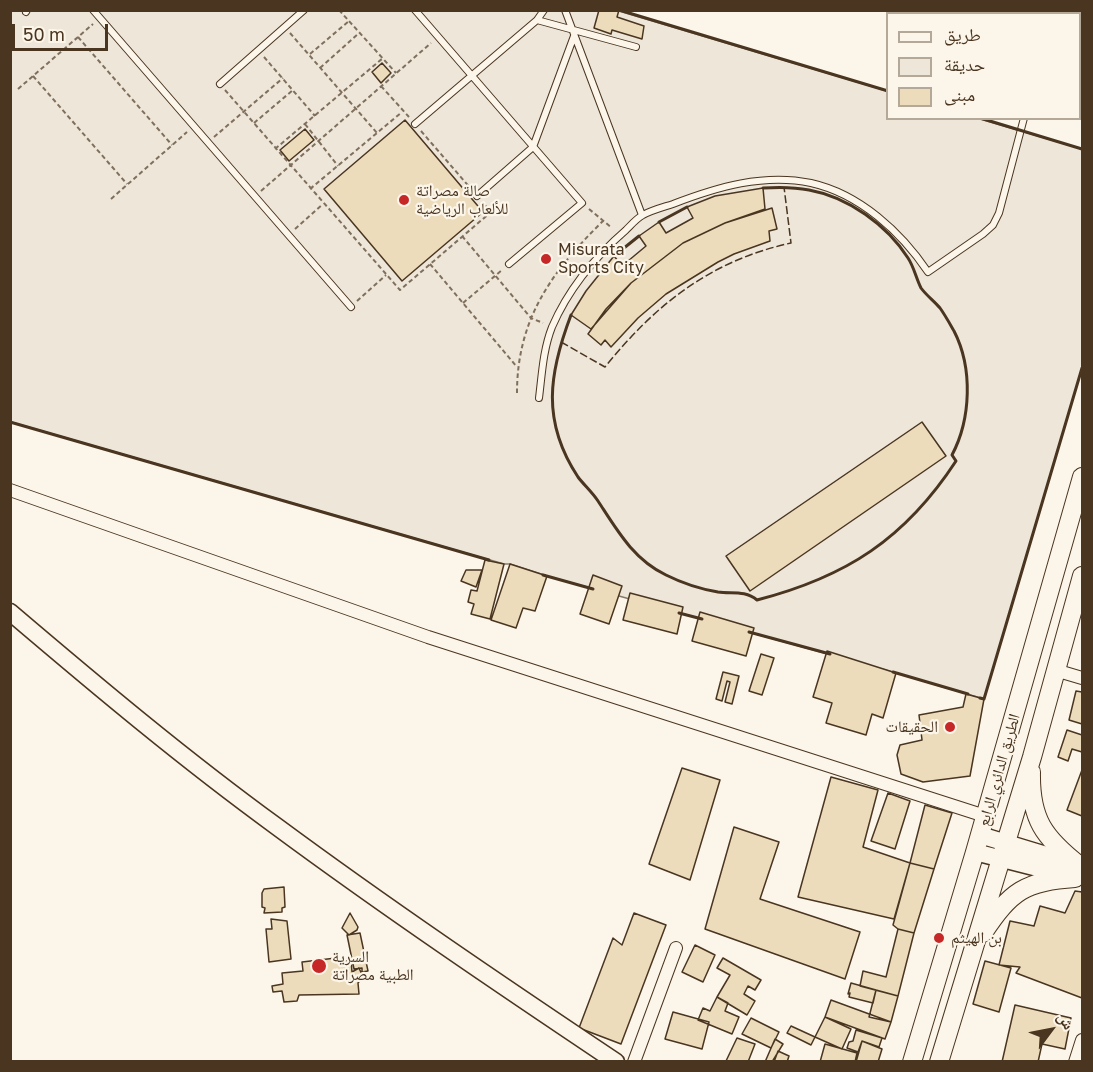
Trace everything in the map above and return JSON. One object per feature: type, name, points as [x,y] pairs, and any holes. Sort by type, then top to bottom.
[{"type":"main road","name":"الطريق الدائري الرابع","points":[[912,1062],[1083,477]]},
{"type":"main road","name":"الطريق الدائري الرابع","points":[[939,1062],[1032,757],[1083,576]]},
{"type":"main road","points":[[1032,757],[1031,786],[1035,816],[1052,843],[1080,872]]},
{"type":"main road","points":[[966,970],[982,936],[1012,896],[1031,885],[1080,872]]},
{"type":"street","points":[[10,490],[428,637],[985,816]]},
{"type":"street","points":[[10,612],[121,706],[275,826],[435,940],[616,1062]]},
{"type":"street","points":[[1055,670],[1083,678]]},
{"type":"street","points":[[977,844],[1080,872]]},
{"type":"street","points":[[634,1062],[676,948]]},
{"type":"street","points":[[1075,1062],[1083,1041]]},
{"type":"lane","points":[[93,10],[351,307]]},
{"type":"lane","points":[[220,84],[304,10]]},
{"type":"lane","points":[[415,10],[582,203],[509,264]]},
{"type":"lane","points":[[415,124],[537,20],[544,10]]},
{"type":"lane","points":[[565,10],[642,215]]},
{"type":"lane","points":[[537,20],[573,33],[636,47]]},
{"type":"lane","points":[[477,196],[533,147],[573,33]]},
{"type":"lane","points":[[539,398],[544,353],[552,327],[566,300],[609,244],[642,215],[716,188],[744,182],[784,179],[813,184],[844,195],[871,211],[896,232],[916,254],[928,272],[993,225],[999,213],[1023,120]]},
{"type":"path","points":[[339,10],[396,73]]},
{"type":"path","points":[[18,89],[100,18]]},
{"type":"path","points":[[309,55],[349,21]]},
{"type":"path","points":[[285,27],[377,133]]},
{"type":"path","points":[[320,68],[359,33]]},
{"type":"path","points":[[78,37],[172,145]]},
{"type":"path","points":[[255,196],[437,37]]},
{"type":"path","points":[[258,50],[315,116]]},
{"type":"path","points":[[275,149],[382,58]]},
{"type":"path","points":[[33,76],[127,184]]},
{"type":"path","points":[[208,142],[283,78]]},
{"type":"path","points":[[220,84],[400,290],[491,212],[381,86]]},
{"type":"path","points":[[254,124],[293,90]]},
{"type":"path","points":[[310,189],[403,111]]},
{"type":"path","points":[[305,124],[338,166]]},
{"type":"path","points":[[111,199],[194,126]]},
{"type":"path","points":[[582,203],[620,235]]},
{"type":"path","points":[[288,235],[324,204]]},
{"type":"path","points":[[517,393],[521,349],[531,318],[556,273],[579,244],[603,221]]},
{"type":"path","points":[[462,236],[531,318],[552,327]]},
{"type":"path","points":[[430,264],[518,368]]},
{"type":"path","points":[[463,304],[509,264]]},
{"type":"path","points":[[351,307],[386,275]]},
{"type":"green space","name":"Misurata Sports City","points":[[10,11],[619,11],[886,91],[886,120],[983,120],[1082,149],[1082,368],[984,699],[11,422]]},
{"type":"building","points":[[599,10],[619,10],[617,17],[644,26],[642,39],[612,30],[611,34],[594,28]]},
{"type":"building","points":[[382,63],[391,73],[381,83],[372,72]]},
{"type":"building","name":"صالة مصراتة للألعاب الرياضية","points":[[405,120],[483,212],[402,281],[324,189]]},
{"type":"building","points":[[305,129],[314,140],[289,161],[280,150]]},
{"type":"building","points":[[763,188],[765,209],[725,223],[683,243],[631,283],[591,329],[571,315],[586,291],[614,256],[622,266],[646,246],[639,236],[659,222],[666,233],[693,218],[687,207],[715,196]]},
{"type":"building","points":[[772,208],[777,229],[769,231],[770,241],[718,262],[666,294],[638,318],[611,347],[605,340],[601,345],[588,334],[606,309],[631,283],[683,243],[725,223]]},
{"type":"building","points":[[922,422],[946,456],[750,591],[726,556]]},
{"type":"building","points":[[485,560],[504,564],[490,619],[471,614],[474,604],[468,602],[471,590],[477,591]]},
{"type":"building","points":[[510,564],[547,576],[535,611],[523,608],[516,628],[491,620]]},
{"type":"building","points":[[466,570],[482,570],[476,587],[461,581]]},
{"type":"building","points":[[593,575],[622,586],[609,624],[580,614]]},
{"type":"building","points":[[630,593],[683,607],[677,634],[623,620]]},
{"type":"building","points":[[700,612],[754,628],[746,656],[692,641]]},
{"type":"building","points":[[827,651],[896,673],[883,718],[872,714],[866,735],[826,723],[832,703],[813,697]]},
{"type":"building","points":[[761,654],[774,658],[762,695],[749,691]]},
{"type":"building","points":[[723,672],[739,676],[732,704],[725,702],[730,682],[727,681],[722,701],[716,699]]},
{"type":"building","points":[[1076,691],[1082,692],[1082,724],[1069,720]]},
{"type":"building","name":"الحقيقات","points":[[966,694],[984,699],[970,776],[923,782],[901,774],[897,755],[900,745],[922,740],[919,715],[963,707]]},
{"type":"building","points":[[1067,730],[1082,735],[1082,752],[1072,749],[1068,761],[1058,757]]},
{"type":"building","points":[[682,768],[720,780],[690,880],[649,864]]},
{"type":"building","points":[[1082,770],[1082,816],[1067,810]]},
{"type":"building","points":[[831,777],[878,790],[863,847],[910,863],[894,919],[798,897]]},
{"type":"building","points":[[888,793],[910,801],[895,849],[871,841]]},
{"type":"building","points":[[925,805],[952,813],[934,869],[910,863]]},
{"type":"building","points":[[734,827],[779,842],[760,899],[860,932],[845,979],[705,929]]},
{"type":"building","points":[[910,863],[934,869],[914,933],[898,929],[893,925]]},
{"type":"building","points":[[284,887],[285,907],[282,908],[282,912],[264,913],[262,893],[264,889]]},
{"type":"building","points":[[1075,891],[1082,892],[1082,998],[1016,973],[1020,967],[999,965],[1010,921],[1034,926],[1040,906],[1065,913]]},
{"type":"building","points":[[350,913],[358,927],[349,935],[342,928]]},
{"type":"building","points":[[634,913],[666,925],[621,1044],[579,1028],[613,938],[622,945]]},
{"type":"building","points":[[271,919],[287,921],[291,959],[269,962],[266,929],[272,929]]},
{"type":"building","points":[[898,929],[914,933],[898,996],[860,986],[863,971],[886,977]]},
{"type":"building","points":[[360,933],[368,971],[362,972],[362,968],[354,969],[347,935]]},
{"type":"building","points":[[695,945],[715,955],[703,982],[682,972]]},
{"type":"building","points":[[336,958],[336,962],[351,960],[352,972],[359,968],[363,977],[358,983],[359,994],[299,995],[297,1001],[284,1002],[282,991],[273,992],[272,986],[283,984],[282,973],[303,971],[302,962]]},
{"type":"building","points":[[723,958],[761,980],[755,990],[748,986],[744,994],[755,1001],[747,1015],[717,997],[730,975],[717,968]]},
{"type":"building","points":[[985,961],[1011,968],[999,1012],[973,1004]]},
{"type":"building","points":[[851,983],[876,990],[873,1003],[849,997]]},
{"type":"building","points":[[876,990],[898,996],[891,1022],[869,1017]]},
{"type":"building","points":[[717,997],[728,1003],[725,1011],[739,1017],[732,1034],[698,1020],[703,1008],[710,1011]]},
{"type":"building","points":[[831,1000],[891,1022],[885,1039],[825,1017]]},
{"type":"building","points":[[1015,1005],[1071,1018],[1065,1049],[1042,1044],[1038,1062],[1002,1062]]},
{"type":"building","points":[[673,1012],[709,1022],[702,1049],[665,1039]]},
{"type":"building","points":[[825,1017],[851,1029],[842,1049],[815,1037]]},
{"type":"building","points":[[751,1018],[779,1032],[771,1048],[742,1034]]},
{"type":"building","points":[[791,1026],[815,1037],[811,1045],[787,1033]]},
{"type":"building","points":[[856,1030],[882,1038],[879,1047],[862,1041],[858,1052],[847,1048],[849,1042],[853,1041]]},
{"type":"building","points":[[737,1038],[755,1044],[748,1062],[726,1061]]},
{"type":"building","points":[[775,1039],[783,1044],[772,1062],[765,1062]]},
{"type":"building","points":[[862,1041],[882,1049],[878,1062],[856,1062]]},
{"type":"building","points":[[825,1044],[857,1053],[855,1062],[820,1062]]},
{"type":"building","points":[[778,1051],[789,1056],[787,1062],[774,1062]]},
{"type":"fence","points":[[561,342],[605,367],[644,324],[687,288],[735,261],[791,243],[784,187]]},
{"type":"wall","points":[[619,10],[886,90]]},
{"type":"wall","points":[[987,120],[1082,149]]},
{"type":"wall","points":[[571,315],[563,336],[554,377],[552,397],[558,436],[578,477],[596,498],[627,543],[644,561],[678,581],[718,592],[743,594],[757,600],[818,580],[871,551],[916,512],[956,461],[952,455],[963,426],[967,393],[967,377],[960,345],[938,305],[921,288],[908,258],[878,224],[852,206],[824,194],[798,188],[763,188]]},
{"type":"wall","points":[[659,222],[687,207]]},
{"type":"wall","points":[[614,256],[639,236]]},
{"type":"wall","points":[[980,698],[984,699],[1082,368]]},
{"type":"wall","points":[[10,422],[489,560]]},
{"type":"wall","points":[[543,575],[593,589]]},
{"type":"wall","points":[[679,613],[702,619]]},
{"type":"wall","points":[[749,632],[830,654]]},
{"type":"wall","points":[[893,672],[968,694]]},
{"type":"place","name":"صالة مصراتة للألعاب الرياضية","points":[[404,200]]},
{"type":"place","name":"Misurata Sports City","points":[[546,259]]},
{"type":"place","name":"الحقيقات","points":[[950,727]]},
{"type":"place","name":"بن الهيثم","points":[[939,938]]},
{"type":"place","name":"السرية الطبية مصراتة","points":[[319,966]]}]
